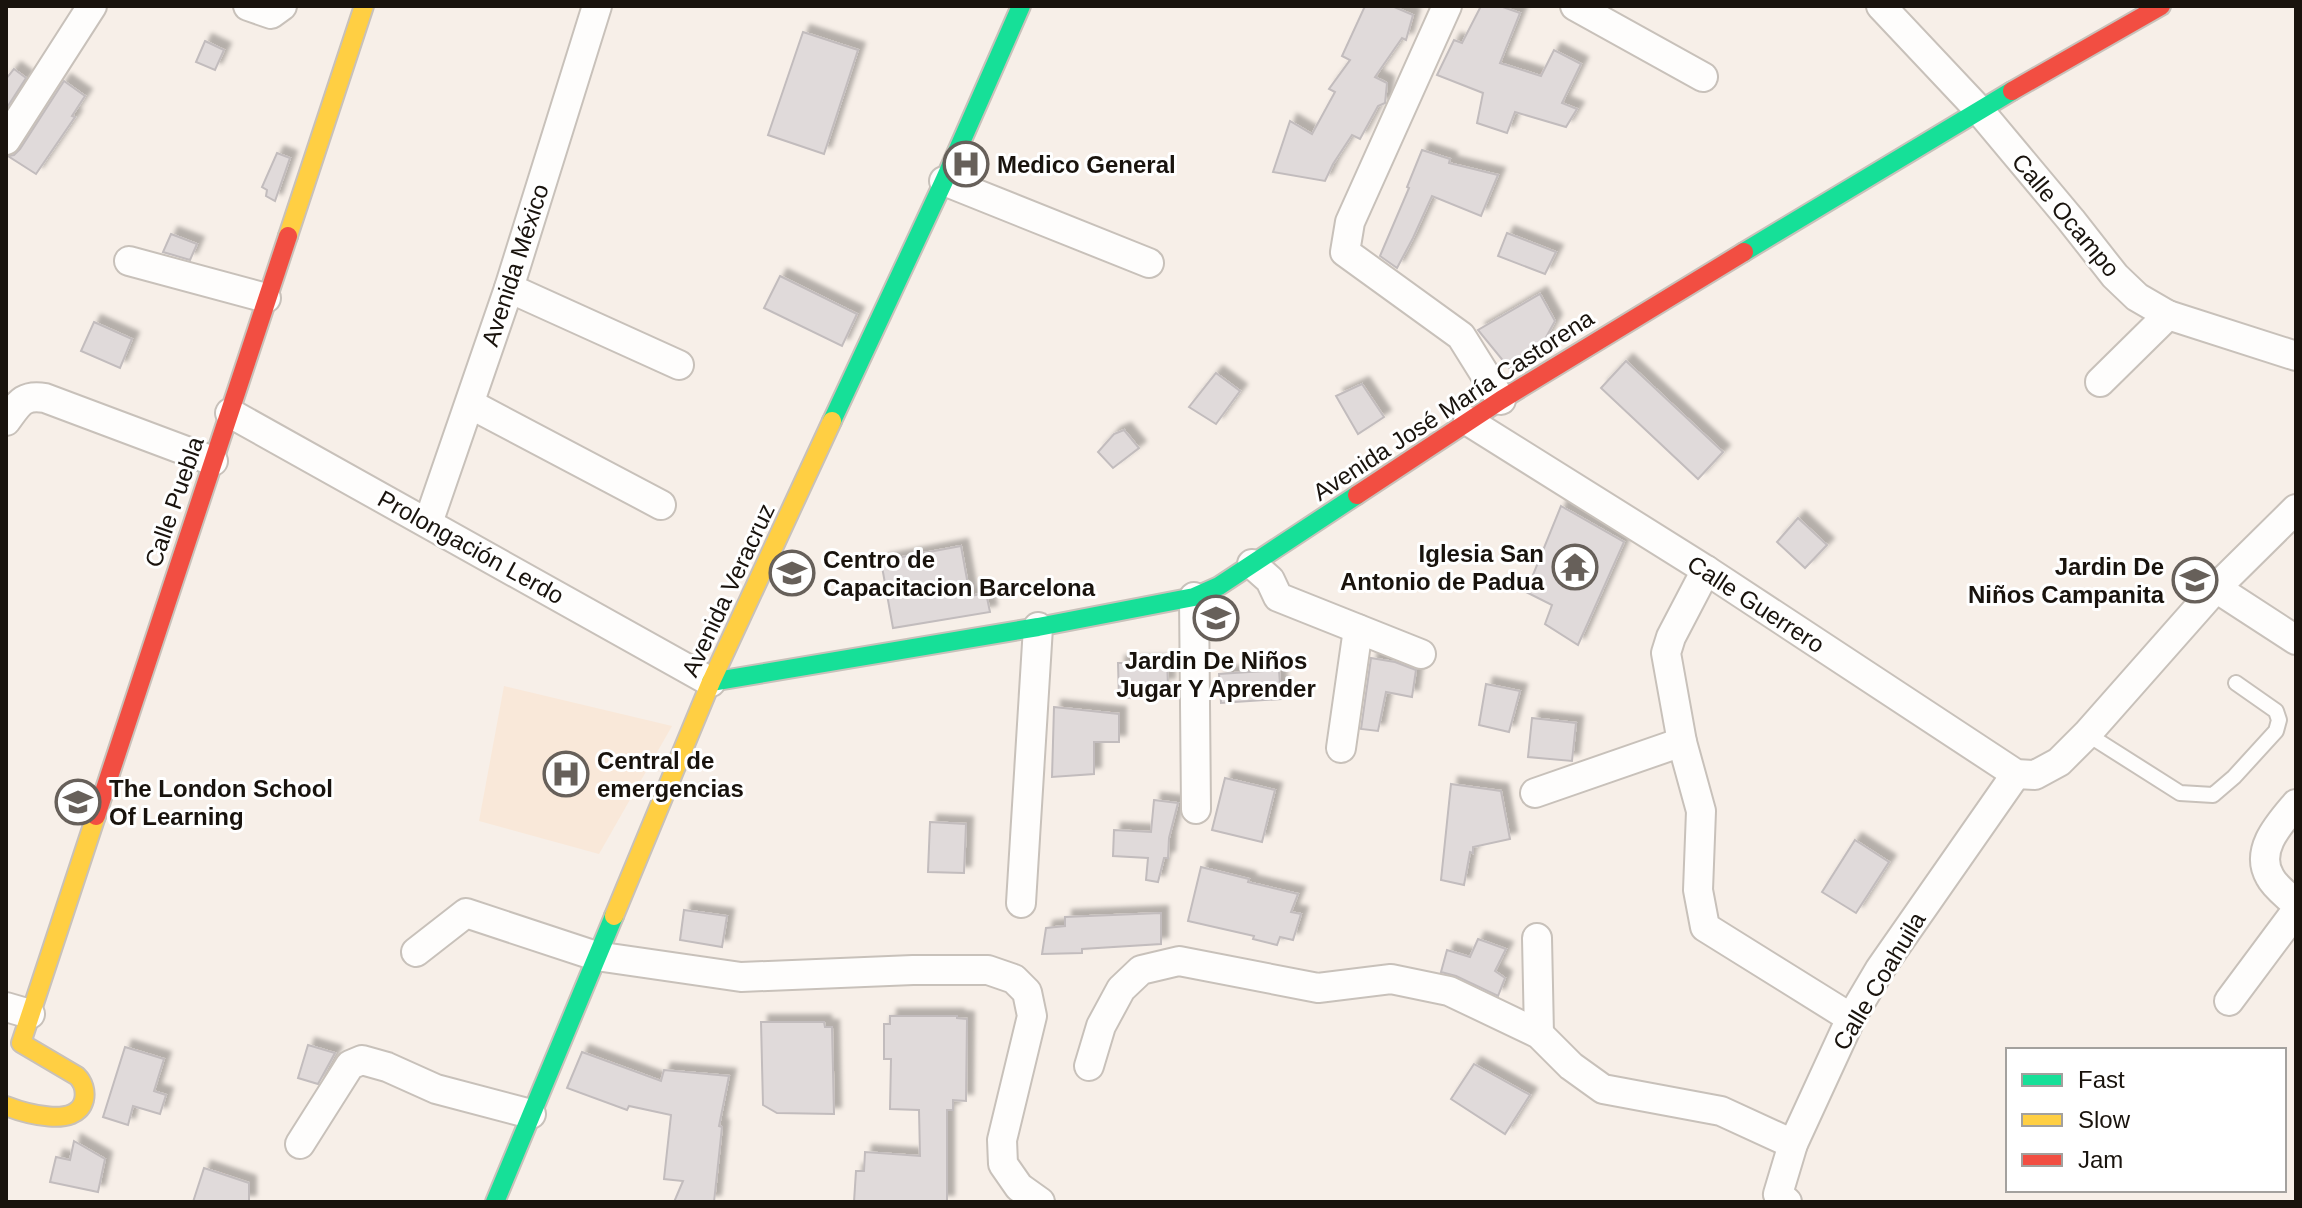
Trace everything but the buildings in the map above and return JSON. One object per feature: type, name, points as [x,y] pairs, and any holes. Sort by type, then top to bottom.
[{"type":"street","points":[[6,140],[92,6]]},
{"type":"street","points":[[248,6],[271,14],[282,6]]},
{"type":"street","name":"Calle Puebla","points":[[14,1040],[18,1011],[230,413],[364,6]]},
{"type":"street","name":"Avenida México","points":[[428,523],[509,288],[597,6]]},
{"type":"street","name":"Avenida Veracruz","points":[[495,1202],[711,682],[944,181],[1021,6]]},
{"type":"street","points":[[1447,6],[1350,222],[1345,252],[1461,336],[1501,400]]},
{"type":"street","points":[[1575,6],[1703,77]]},
{"type":"street","name":"Calle Ocampo","points":[[1881,6],[1979,110],[2115,276],[2137,297],[2168,315],[2296,356]]},
{"type":"street","name":"Avenida José María Castorena","points":[[711,682],[1038,627],[1194,597],[1219,586],[1501,400],[1979,110],[2161,6]]},
{"type":"street","points":[[944,181],[1149,263]]},
{"type":"street","points":[[129,261],[266,298]]},
{"type":"street","points":[[509,288],[679,365]]},
{"type":"street","points":[[2100,382],[2168,315]]},
{"type":"street","points":[[6,421],[22,400],[33,396],[45,398],[213,461]]},
{"type":"street","points":[[470,404],[661,505]]},
{"type":"street","name":"Prolongación Lerdo","points":[[230,413],[711,682]]},
{"type":"street","name":"Calle Guerrero","points":[[1468,421],[1706,570],[2016,774]]},
{"type":"street","points":[[2016,774],[2035,775],[2059,762],[2216,588],[2296,509]]},
{"type":"street","points":[[1252,564],[1270,580],[1278,597],[1421,654]]},
{"type":"street","points":[[1706,570],[1671,637],[1666,653],[1682,742],[1701,811],[1698,890],[1705,927],[1851,1018]]},
{"type":"street","points":[[2216,588],[2296,640]]},
{"type":"street","points":[[1194,597],[1196,809]]},
{"type":"street","points":[[1021,903],[1038,627]]},
{"type":"street","points":[[1341,748],[1358,629]]},
{"type":"street","points":[[1535,793],[1682,742]]},
{"type":"street","name":"Calle Coahuila","points":[[1787,1202],[1778,1194],[1793,1144],[1851,1018],[1880,969],[2016,774]]},
{"type":"street","points":[[2296,804],[2276,829],[2268,844],[2265,860],[2269,876],[2296,904]]},
{"type":"street","points":[[2229,1001],[2296,911]]},
{"type":"street","points":[[416,952],[466,913],[596,956],[741,977],[988,970],[1014,979],[1027,992],[1032,1016],[1002,1140],[1003,1164],[1019,1187],[1040,1202]]},
{"type":"street","points":[[1537,938],[1539,1034]]},
{"type":"street","points":[[1089,1066],[1101,1026],[1121,989],[1141,970],[1179,961],[1318,988],[1391,979],[1449,991],[1539,1034],[1571,1066],[1603,1089],[1721,1111],[1793,1144]]},
{"type":"street","points":[[6,1106],[22,1112],[67,1116],[77,1113],[83,1104],[81,1080],[14,1040]]},
{"type":"street","points":[[300,1144],[350,1065],[362,1060],[387,1067],[436,1089],[531,1114]]},
{"type":"lane","points":[[2087,734],[2180,793],[2213,795],[2276,731],[2279,720],[2276,711],[2236,683]]},
{"type":"shaded area","name":"Central de emergencias","points":[[504,686],[672,726],[599,854],[479,821]]},
{"type":"traffic: fast","points":[[832,421],[944,181],[1021,6]]},
{"type":"traffic: fast","points":[[1744,252],[2012,91]]},
{"type":"traffic: fast","points":[[711,682],[1038,627],[1194,597],[1219,586],[1357,495]]},
{"type":"traffic: fast","points":[[495,1202],[614,916]]},
{"type":"traffic: slow","points":[[288,236],[364,6]]},
{"type":"traffic: slow","points":[[614,916],[711,682],[832,421]]},
{"type":"traffic: slow","points":[[6,1106],[37,1115],[61,1116],[79,1109],[84,1100],[84,1087],[77,1076],[21,1043],[96,816]]},
{"type":"traffic: jam","points":[[2012,91],[2161,6]]},
{"type":"traffic: jam","points":[[96,816],[288,236]]},
{"type":"traffic: jam","points":[[1357,495],[1501,400],[1744,252]]},
{"type":"place","name":"Medico General","points":[[966,164]]},
{"type":"place","name":"Iglesia San Antonio de Padua","points":[[1575,567]]},
{"type":"place","name":"Centro de Capacitacion Barcelona","points":[[792,573]]},
{"type":"place","name":"Jardin De Niños Campanita","points":[[2195,580]]},
{"type":"place","name":"Jardin De Niños Jugar Y Aprender","points":[[1216,618]]},
{"type":"place","name":"Central de emergencias","points":[[566,774]]},
{"type":"place","name":"The London School Of Learning","points":[[78,802]]}]
